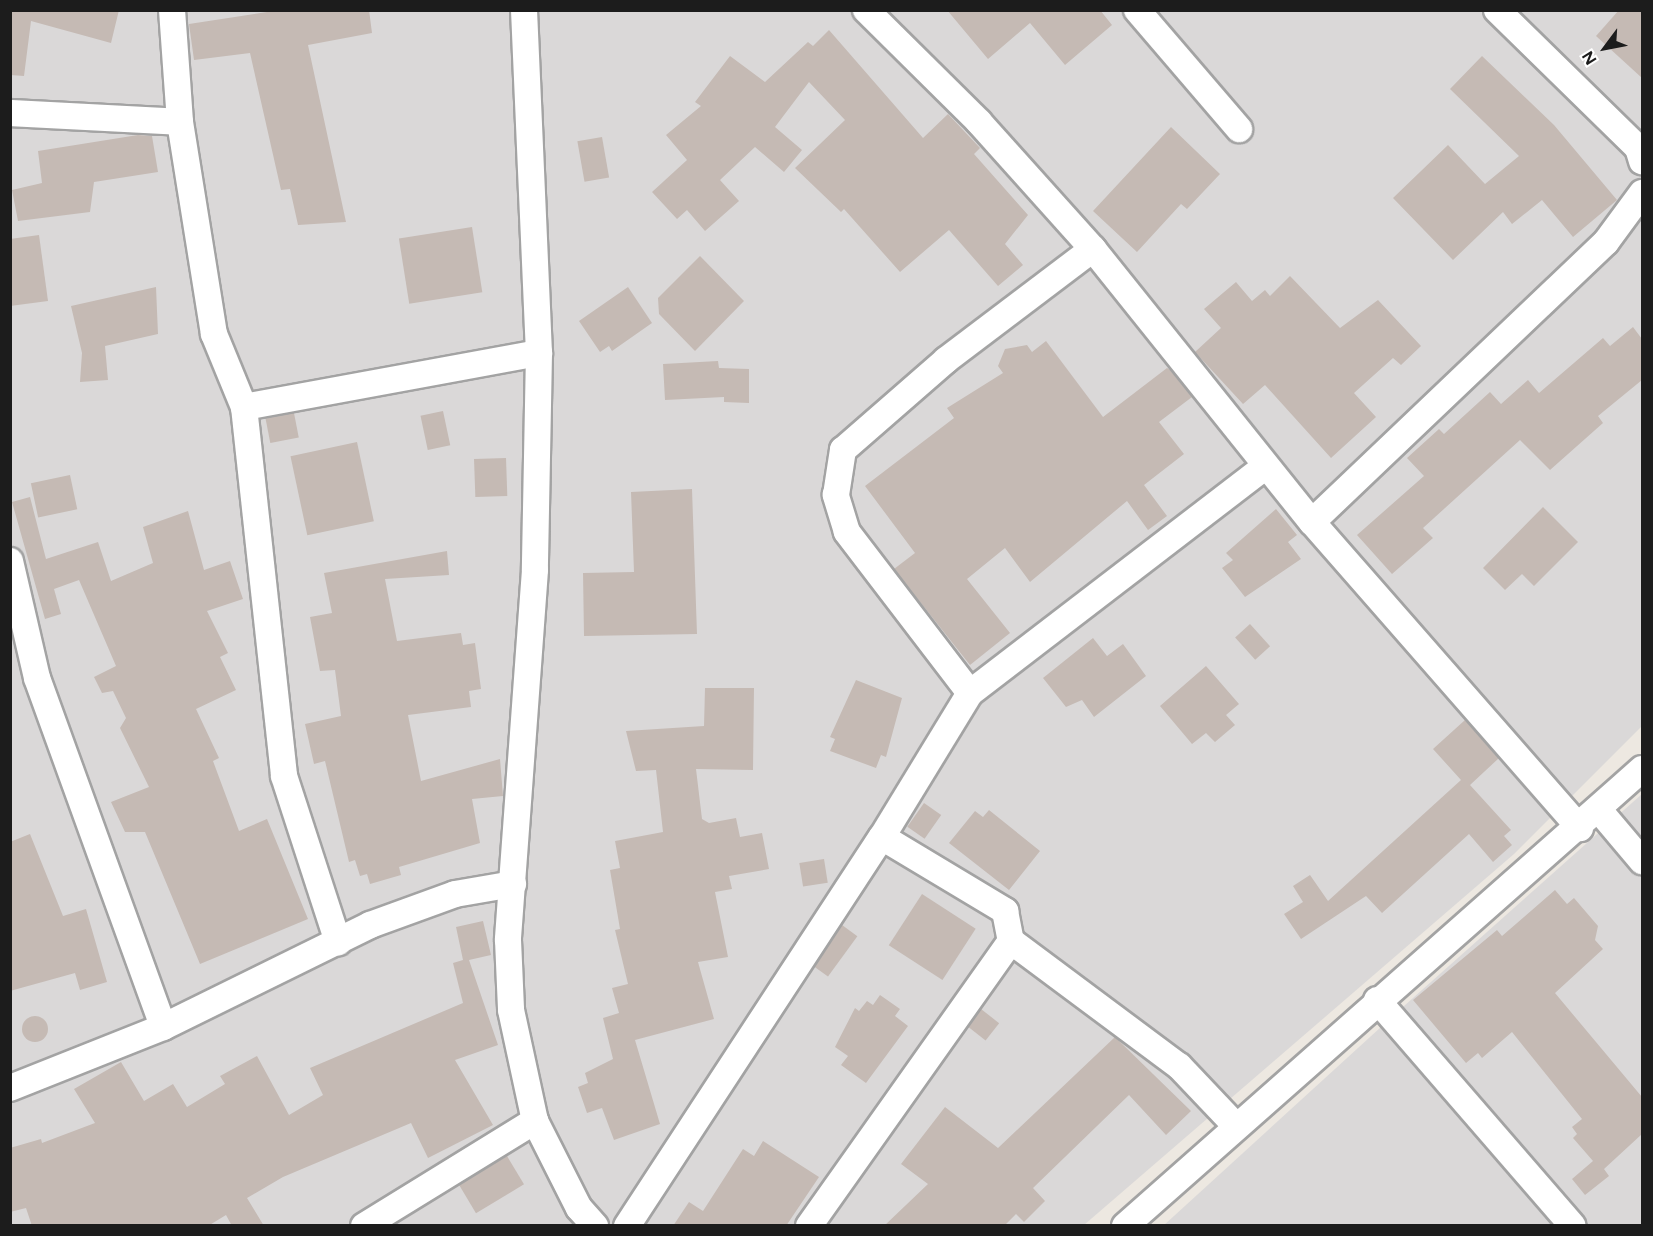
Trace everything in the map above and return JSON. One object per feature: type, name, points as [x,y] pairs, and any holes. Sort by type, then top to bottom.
[{"type":"street","points":[[172,10],[180,122],[214,334],[244,407],[284,776],[338,942]]},
{"type":"street","points":[[524,10],[539,353],[535,570],[513,884],[511,1010],[535,1121],[579,1208],[595,1226]]},
{"type":"street","points":[[866,10],[979,122],[1093,249],[1265,467],[1580,828]]},
{"type":"street","points":[[1137,10],[1239,129]]},
{"type":"street","points":[[1497,10],[1638,148],[1642,161]]},
{"type":"street","points":[[10,113],[180,122]]},
{"type":"street","points":[[1312,522],[1606,243],[1642,193]]},
{"type":"street","points":[[970,693],[846,532],[836,495],[843,450],[946,360],[1093,249]]},
{"type":"street","points":[[244,407],[539,353]]},
{"type":"street","points":[[627,1226],[882,837],[970,693],[1265,467]]},
{"type":"street","points":[[10,561],[37,678],[163,1028]]},
{"type":"street","points":[[1125,1226],[1377,1000],[1580,828],[1642,769]]},
{"type":"street","points":[[1599,810],[1642,861]]},
{"type":"street","points":[[882,837],[1005,911],[1011,941],[1179,1066],[1236,1126]]},
{"type":"street","points":[[10,1088],[163,1028],[338,942],[455,894],[513,884]]},
{"type":"street","points":[[809,1226],[1011,941]]},
{"type":"street","points":[[1377,1000],[1573,1226]]},
{"type":"street","points":[[364,1226],[535,1121]]},
{"type":"shaded area","points":[[10,11],[1642,11],[1642,726],[1514,854],[1084,1225],[11,1225]]},
{"type":"shaded area","points":[[1642,794],[1642,1225],[1163,1226],[1404,1006]]},
{"type":"building","points":[[10,10],[119,10],[111,43],[31,21],[24,76],[10,75]]},
{"type":"building","points":[[280,10],[369,10],[372,33],[308,45],[346,222],[298,225],[290,189],[281,190],[250,53],[194,60],[189,24]]},
{"type":"building","points":[[947,10],[1100,10],[1112,25],[1065,65],[1030,23],[988,59]]},
{"type":"building","points":[[1619,10],[1642,10],[1642,78],[1596,36]]},
{"type":"building","points":[[829,30],[923,138],[948,114],[980,148],[974,154],[1028,215],[1005,244],[1023,265],[998,286],[949,230],[900,272],[844,209],[841,212],[795,168],[845,120],[809,82],[775,127],[802,150],[784,172],[755,147],[720,180],[739,201],[705,231],[687,210],[677,219],[652,192],[687,160],[666,135],[701,106],[695,102],[730,56],[765,82],[808,42],[813,46]]},
{"type":"building","points":[[1482,56],[1554,125],[1617,200],[1573,237],[1542,200],[1512,224],[1503,212],[1453,260],[1393,198],[1448,145],[1485,184],[1519,156],[1450,89]]},
{"type":"building","points":[[1171,127],[1220,174],[1187,209],[1181,204],[1137,252],[1093,211]]},
{"type":"building","points":[[138,135],[152,136],[158,172],[94,182],[90,212],[18,221],[12,190],[42,183],[38,151]]},
{"type":"building","points":[[602,137],[609,177],[584,182],[577,141]]},
{"type":"building","points":[[472,227],[482,292],[409,304],[399,239]]},
{"type":"building","points":[[39,235],[48,301],[10,306],[10,239]]},
{"type":"building","points":[[700,256],[744,301],[695,351],[659,314],[658,298]]},
{"type":"building","points":[[1290,276],[1340,328],[1378,300],[1421,346],[1401,365],[1393,358],[1354,393],[1376,417],[1331,458],[1265,385],[1243,404],[1195,352],[1221,328],[1204,309],[1236,282],[1252,301],[1265,290],[1270,296]]},
{"type":"building","points":[[156,287],[158,334],[105,346],[108,380],[80,382],[82,353],[71,306]]},
{"type":"building","points":[[628,287],[652,323],[612,351],[609,346],[600,352],[579,321]]},
{"type":"building","points":[[1633,327],[1642,339],[1642,380],[1598,416],[1603,423],[1550,470],[1520,440],[1423,528],[1433,538],[1392,574],[1357,535],[1424,476],[1407,458],[1439,429],[1444,434],[1490,392],[1501,404],[1528,380],[1539,393],[1603,338],[1610,346]]},
{"type":"building","points":[[1046,341],[1103,417],[1167,368],[1172,371],[1192,397],[1159,422],[1184,454],[1144,485],[1167,516],[1148,530],[1127,501],[1030,582],[1005,548],[967,579],[1010,633],[970,665],[894,569],[915,553],[865,486],[954,418],[947,408],[1003,373],[998,366],[1005,349],[1027,345],[1032,352]]},
{"type":"building","points":[[718,361],[719,368],[749,369],[749,403],[724,402],[724,397],[665,400],[663,364]]},
{"type":"building","points":[[443,411],[450,445],[428,450],[421,416]]},
{"type":"building","points":[[294,413],[299,438],[270,443],[266,419]]},
{"type":"building","points":[[357,442],[374,521],[307,535],[290,456]]},
{"type":"building","points":[[506,458],[507,496],[475,497],[474,459]]},
{"type":"building","points":[[70,475],[77,509],[38,518],[31,483]]},
{"type":"building","points":[[692,489],[697,634],[584,636],[583,573],[634,572],[631,492]]},
{"type":"building","points":[[30,497],[46,559],[98,542],[111,581],[153,563],[143,527],[188,511],[204,570],[230,561],[243,599],[207,611],[228,653],[220,657],[236,690],[196,709],[219,758],[213,761],[239,831],[267,819],[308,919],[200,964],[145,832],[125,832],[111,802],[149,787],[120,728],[126,718],[113,691],[102,693],[94,677],[116,666],[79,580],[54,589],[61,614],[45,619],[12,502]]},
{"type":"building","points":[[1543,507],[1578,542],[1534,586],[1522,574],[1505,590],[1483,568]]},
{"type":"building","points":[[1276,509],[1297,535],[1288,542],[1301,559],[1245,597],[1222,568],[1233,560],[1226,553]]},
{"type":"building","points":[[447,551],[449,575],[385,579],[397,641],[461,633],[463,645],[475,643],[481,689],[469,691],[471,707],[408,715],[421,781],[500,759],[503,796],[472,799],[480,843],[399,867],[401,875],[370,884],[367,874],[360,876],[355,860],[349,862],[325,761],[314,764],[305,724],[341,716],[335,670],[320,671],[310,617],[332,613],[324,573]]},
{"type":"building","points":[[1250,624],[1270,646],[1255,660],[1235,637]]},
{"type":"building","points":[[1093,638],[1107,656],[1123,644],[1146,676],[1094,717],[1082,700],[1066,707],[1043,678]]},
{"type":"building","points":[[1206,666],[1239,704],[1226,715],[1235,725],[1215,742],[1206,733],[1192,744],[1160,706]]},
{"type":"building","points":[[856,680],[902,698],[886,757],[881,755],[876,768],[830,751],[835,739],[830,737]]},
{"type":"building","points":[[705,688],[754,688],[753,770],[696,769],[702,819],[709,823],[736,818],[740,837],[762,833],[769,869],[729,876],[732,889],[715,892],[728,957],[698,962],[714,1019],[635,1040],[660,1124],[614,1140],[602,1108],[587,1113],[578,1087],[588,1083],[585,1073],[613,1059],[603,1018],[619,1013],[612,988],[628,984],[615,930],[620,929],[610,870],[620,868],[615,841],[663,832],[656,770],[636,771],[626,731],[704,726]]},
{"type":"building","points":[[1465,720],[1499,758],[1470,785],[1511,830],[1504,836],[1512,845],[1493,862],[1469,834],[1382,913],[1366,896],[1301,939],[1284,914],[1303,902],[1293,886],[1310,875],[1328,901],[1461,780],[1433,749]]},
{"type":"building","points":[[924,803],[941,815],[925,839],[907,827]]},
{"type":"building","points":[[989,810],[1040,851],[1009,890],[949,843],[975,811],[983,817]]},
{"type":"building","points":[[30,834],[63,916],[86,909],[107,982],[80,990],[75,973],[10,991],[10,842]]},
{"type":"building","points":[[824,859],[828,883],[803,887],[799,863]]},
{"type":"building","points":[[1555,890],[1567,904],[1574,898],[1598,926],[1595,940],[1603,949],[1555,993],[1642,1097],[1642,1134],[1604,1169],[1609,1176],[1585,1195],[1572,1179],[1593,1161],[1573,1138],[1577,1134],[1572,1127],[1582,1119],[1512,1032],[1482,1058],[1478,1053],[1466,1063],[1413,1000],[1497,930],[1502,936]]},
{"type":"building","points":[[922,894],[976,929],[942,980],[889,945]]},
{"type":"building","points":[[483,921],[491,955],[469,960],[498,1045],[455,1060],[493,1125],[428,1158],[411,1123],[283,1177],[247,1198],[264,1226],[232,1226],[226,1215],[208,1226],[32,1226],[26,1208],[10,1212],[10,1148],[41,1139],[42,1143],[95,1123],[74,1089],[121,1062],[144,1101],[173,1084],[187,1107],[225,1084],[220,1076],[257,1056],[289,1115],[323,1095],[310,1068],[463,1003],[453,963],[463,960],[456,927]]},
{"type":"building","points":[[842,925],[857,936],[828,977],[813,965]]},
{"type":"building","points":[[880,995],[900,1009],[895,1016],[908,1026],[866,1083],[841,1065],[848,1056],[835,1047],[855,1008],[859,1011],[867,1001],[873,1005]]},
{"type":"building","points":[[981,1009],[999,1023],[986,1040],[967,1026]]},
{"type":"building","points":[[35,1016],[44,1020],[48,1029],[44,1038],[35,1042],[26,1038],[22,1029],[26,1020]]},
{"type":"building","points":[[1115,1037],[1191,1111],[1166,1135],[1129,1095],[1033,1188],[1045,1201],[1024,1222],[1016,1214],[1004,1226],[884,1226],[928,1184],[901,1164],[945,1107],[998,1148]]},
{"type":"building","points":[[763,1141],[819,1177],[786,1226],[673,1226],[689,1202],[703,1211],[743,1149],[754,1156]]},
{"type":"building","points":[[507,1156],[524,1184],[476,1213],[459,1185]]}]
